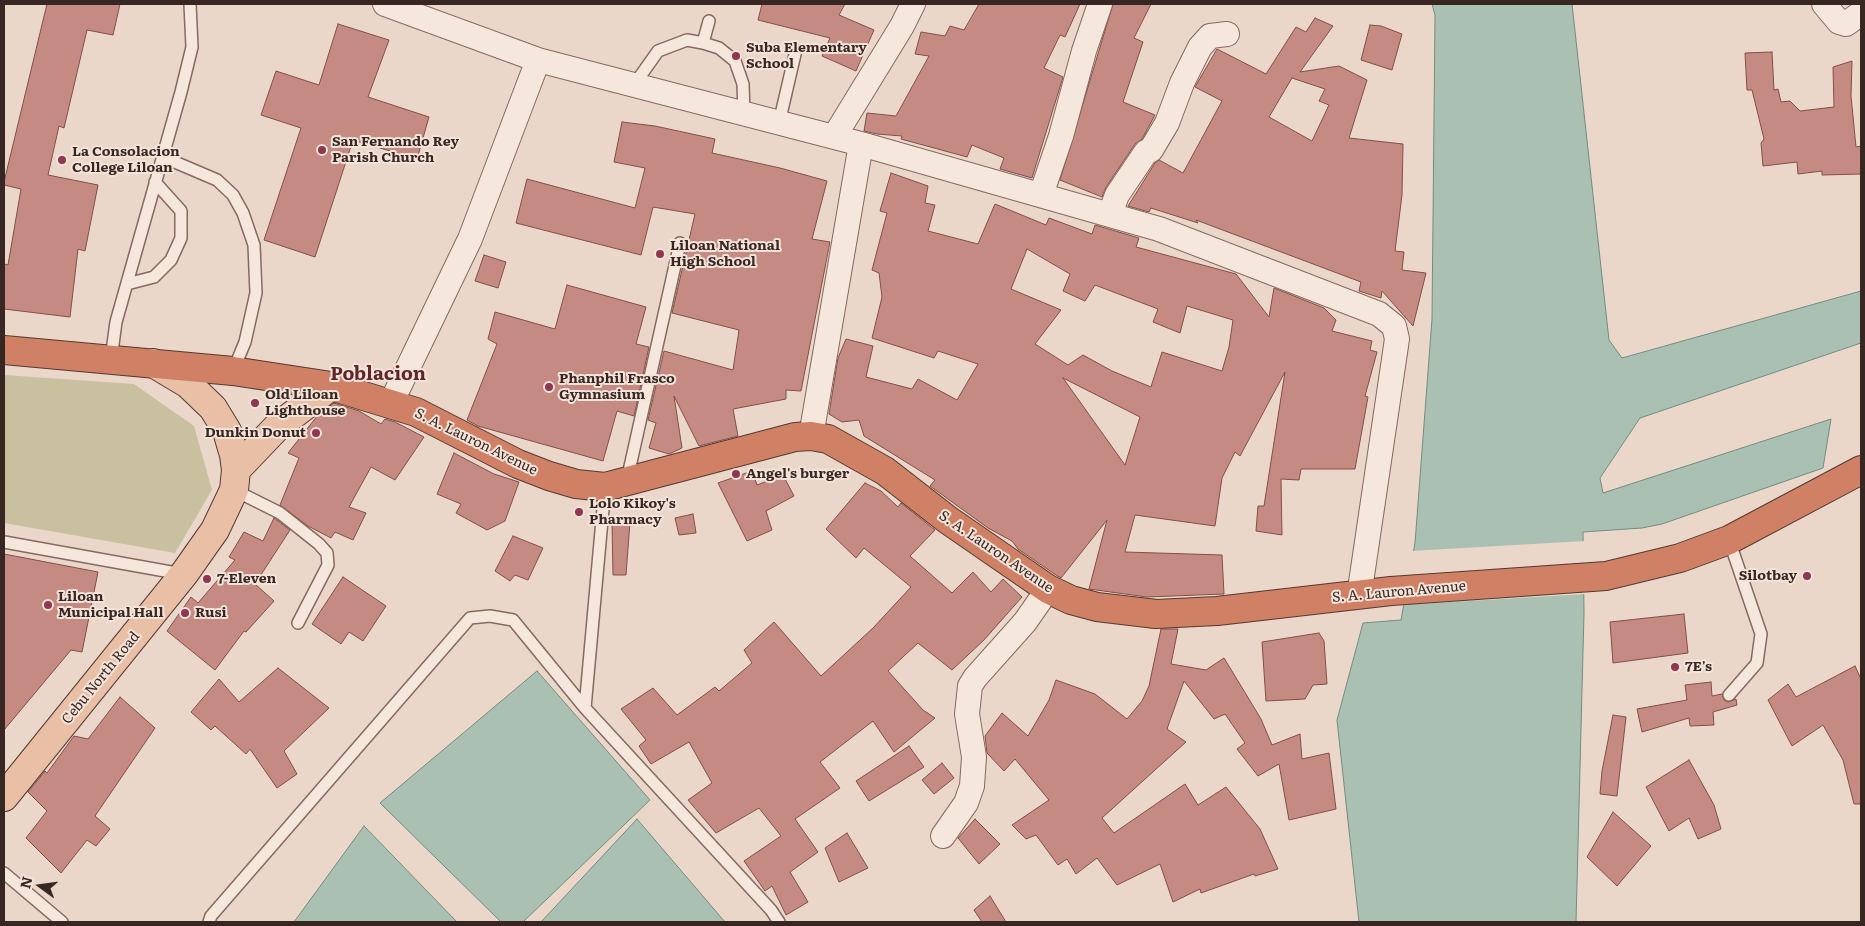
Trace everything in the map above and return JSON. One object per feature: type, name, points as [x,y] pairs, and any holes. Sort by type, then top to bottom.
[{"type":"highway","points":[[4,350],[153,363]]},
{"type":"highway","name":"S. A. Lauron Avenue","points":[[153,363],[331,386],[391,403],[416,412],[518,464],[576,484],[616,485],[795,436],[828,439],[885,472],[948,520],[1048,589],[1071,600],[1097,607],[1156,614],[1217,611],[1391,591],[1606,576],[1680,558],[1729,540],[1861,470]]},
{"type":"main road","points":[[153,363],[188,384],[213,408],[231,443],[235,480]]},
{"type":"main road","name":"Cebu North Road","points":[[4,797],[184,574],[215,530],[235,480],[278,426],[331,386]]},
{"type":"street","points":[[386,4],[538,60],[861,144],[1159,229],[1378,314],[1394,326],[1397,339],[1359,596]]},
{"type":"street","points":[[834,137],[902,26],[913,4]]},
{"type":"street","points":[[1041,195],[1061,136],[1084,51],[1100,4]]},
{"type":"street","points":[[1824,4],[1838,22],[1846,24],[1861,13]]},
{"type":"street","points":[[1110,214],[1117,195],[1146,152],[1151,150],[1167,123],[1182,83],[1200,47],[1210,36],[1227,34]]},
{"type":"street","points":[[391,403],[470,239],[538,60]]},
{"type":"street","points":[[811,436],[861,144]]},
{"type":"street","points":[[942,836],[966,803],[972,786],[974,758],[967,700],[972,682],[1025,622],[1048,589]]},
{"type":"lane","points":[[111,359],[116,322],[192,47],[190,4]]},
{"type":"lane","points":[[703,43],[708,21]]},
{"type":"lane","points":[[634,85],[658,51],[687,40],[703,43],[718,48],[734,61],[743,84],[744,114]]},
{"type":"lane","points":[[779,123],[796,50]]},
{"type":"lane","points":[[163,157],[217,180],[233,195],[243,213],[254,245],[256,293],[245,342],[232,372]]},
{"type":"lane","points":[[127,284],[154,277],[171,260],[182,238],[181,211],[155,182]]},
{"type":"lane","points":[[585,708],[616,485],[680,243]]},
{"type":"lane","points":[[235,480],[280,513],[318,544],[326,553],[328,565],[298,623]]},
{"type":"lane","points":[[1729,540],[1761,634],[1757,663],[1729,695]]},
{"type":"lane","points":[[4,542],[184,574]]},
{"type":"lane","points":[[209,922],[211,916],[470,618],[490,616],[512,620],[585,708],[771,910],[779,922]]},
{"type":"lane","points":[[4,873],[62,922]]},
{"type":"shaded area","points":[[1432,4],[1572,4],[1609,340],[1622,358],[1861,291],[1861,343],[1640,418],[1600,478],[1603,493],[1831,419],[1823,468],[1662,524],[1642,528],[1583,532],[1584,613],[1576,922],[1359,922],[1337,720],[1363,623],[1401,620],[1415,543],[1432,319],[1435,15]]},
{"type":"shaded area","points":[[4,375],[134,384],[194,426],[212,490],[175,553],[4,523]]},
{"type":"shaded area","points":[[537,671],[650,800],[523,922],[501,922],[380,803]]},
{"type":"shaded area","points":[[637,819],[725,922],[541,922]]},
{"type":"shaded area","points":[[364,826],[457,922],[294,922]]},
{"type":"pier","points":[[1585,541],[1586,594],[1401,605],[1411,551]]},
{"type":"building","points":[[47,4],[120,4],[113,35],[87,30],[64,128],[59,126],[48,175],[98,185],[85,251],[78,249],[70,317],[4,309],[4,264],[8,265],[21,189],[4,185],[4,182]]},
{"type":"building","points":[[762,4],[845,4],[839,15],[874,30],[856,71],[822,56],[830,38],[758,20]]},
{"type":"building","points":[[979,4],[1080,4],[1065,37],[1060,35],[1044,68],[1063,77],[1032,178],[1000,169],[1004,158],[972,145],[967,157],[901,139],[902,136],[864,131],[867,113],[896,116],[929,56],[915,54],[921,32],[945,36],[950,26],[964,30]]},
{"type":"building","points":[[1113,4],[1151,4],[1134,38],[1143,42],[1123,102],[1155,115],[1142,139],[1135,144],[1106,187],[1102,197],[1060,180]]},
{"type":"building","points":[[1315,18],[1333,26],[1300,72],[1339,66],[1367,80],[1349,138],[1403,144],[1402,195],[1395,251],[1404,252],[1402,270],[1426,273],[1413,326],[1382,291],[1381,298],[1359,291],[1361,282],[1196,220],[1198,223],[1151,208],[1149,212],[1128,206],[1155,163],[1159,160],[1183,173],[1222,101],[1195,87],[1217,49],[1266,74],[1296,27],[1306,32]],"holes":[[[1292,78],[1325,89],[1319,101],[1329,105],[1312,141],[1269,117]]]},
{"type":"building","name":"San Fernando Rey Parish Church","points":[[338,24],[389,40],[368,97],[429,117],[417,159],[353,140],[315,257],[264,240],[301,128],[261,115],[276,71],[319,85]]},
{"type":"building","points":[[1370,25],[1381,26],[1402,34],[1392,70],[1361,60]]},
{"type":"building","points":[[1772,52],[1774,90],[1778,89],[1781,102],[1790,101],[1800,111],[1834,107],[1833,67],[1852,61],[1851,96],[1856,147],[1861,146],[1861,174],[1822,175],[1822,171],[1798,174],[1797,162],[1763,166],[1761,143],[1764,139],[1752,90],[1747,90],[1745,53]]},
{"type":"building","points":[[622,122],[655,126],[715,139],[712,153],[780,168],[827,181],[812,239],[830,242],[801,391],[786,390],[786,399],[733,409],[738,436],[699,446],[674,396],[682,448],[669,454],[649,448],[656,423],[648,420],[664,351],[733,370],[739,330],[672,313],[695,214],[653,207],[641,255],[516,223],[527,179],[635,208],[645,168],[614,162]]},
{"type":"building","points":[[891,173],[928,186],[925,203],[935,205],[928,231],[978,244],[995,204],[1046,225],[1049,218],[1092,234],[1095,225],[1139,238],[1136,247],[1236,274],[1269,317],[1274,288],[1324,308],[1336,320],[1332,331],[1372,341],[1370,350],[1377,352],[1365,396],[1368,397],[1355,469],[1301,469],[1299,480],[1281,479],[1282,535],[1256,531],[1258,506],[1264,506],[1285,372],[1240,456],[1235,452],[1222,478],[1215,526],[1135,515],[1125,552],[1222,555],[1224,594],[1147,597],[1089,589],[1107,520],[1061,578],[1018,549],[1012,541],[988,528],[930,486],[935,480],[864,436],[859,420],[842,422],[829,414],[838,358],[846,339],[873,346],[866,377],[912,389],[918,379],[957,400],[978,364],[938,351],[934,358],[872,338],[882,297],[879,273],[872,270],[887,213],[880,211]],"holes":[[[1027,249],[1070,274],[1063,291],[1085,301],[1095,285],[1158,309],[1153,322],[1180,333],[1187,306],[1233,320],[1229,347],[1222,371],[1162,352],[1151,387],[1112,371],[1083,355],[1068,365],[1035,344],[1061,310],[1011,289]],[[1063,378],[1140,417],[1125,465]]]},
{"type":"building","points":[[484,255],[506,262],[498,288],[475,281]]},
{"type":"building","name":"Phanphil Frasco Gymnasium","points":[[567,285],[646,307],[636,344],[649,347],[634,416],[617,411],[603,461],[478,426],[467,420],[497,344],[488,339],[495,312],[555,329]]},
{"type":"building","points":[[334,403],[359,411],[381,424],[385,419],[395,422],[424,437],[395,480],[371,467],[349,507],[366,513],[353,540],[335,532],[331,538],[308,526],[280,505],[299,458],[288,453],[318,415]]},
{"type":"building","points":[[454,453],[494,474],[519,482],[505,521],[487,530],[456,513],[461,504],[437,494]]},
{"type":"building","points":[[752,471],[757,485],[783,475],[794,496],[766,511],[772,530],[747,541],[718,483]]},
{"type":"building","points":[[865,483],[881,491],[898,507],[901,503],[935,530],[910,556],[952,593],[973,572],[991,592],[1003,579],[1022,597],[984,640],[952,670],[918,643],[888,671],[923,710],[935,718],[894,752],[873,721],[820,762],[840,788],[795,819],[818,852],[790,872],[808,902],[786,915],[772,886],[765,891],[744,861],[781,836],[759,808],[716,833],[688,800],[712,783],[689,742],[651,764],[639,746],[646,740],[621,709],[653,688],[677,715],[715,687],[719,691],[752,663],[744,650],[774,622],[821,676],[873,628],[911,587],[864,548],[856,558],[826,529]]},
{"type":"building","points":[[693,514],[696,533],[679,535],[675,518]]},
{"type":"building","points":[[274,518],[290,530],[255,584],[274,601],[246,632],[244,631],[215,670],[167,631],[191,597],[198,603],[235,560],[229,557],[244,532],[263,541]]},
{"type":"building","points":[[612,522],[630,522],[626,575],[613,575]]},
{"type":"building","points":[[513,536],[543,548],[528,580],[515,575],[510,581],[495,571]]},
{"type":"building","name":"Liloan Municipal Hall","points":[[4,554],[98,572],[82,652],[71,650],[4,730]]},
{"type":"building","points":[[343,577],[386,606],[363,641],[349,632],[341,644],[312,624]]},
{"type":"building","points":[[1684,614],[1688,653],[1613,663],[1610,622]]},
{"type":"building","points":[[1161,629],[1178,629],[1171,664],[1206,670],[1224,658],[1261,719],[1272,745],[1300,734],[1302,759],[1329,753],[1336,809],[1289,820],[1279,764],[1258,776],[1237,749],[1245,743],[1225,714],[1214,719],[1184,681],[1167,729],[1186,742],[1102,818],[1114,833],[1185,784],[1198,805],[1226,787],[1260,829],[1278,869],[1255,876],[1254,874],[1201,893],[1200,889],[1173,902],[1160,864],[1117,885],[1097,858],[1076,874],[1067,859],[1058,865],[1036,835],[1026,839],[1012,825],[1049,800],[1015,759],[1004,771],[987,753],[985,736],[1002,713],[1028,736],[1049,700],[1056,680],[1095,694],[1127,719],[1142,701],[1149,686]]},
{"type":"building","points":[[1319,633],[1324,641],[1327,684],[1313,685],[1305,699],[1266,701],[1262,642]]},
{"type":"building","points":[[1855,666],[1861,679],[1861,804],[1854,804],[1843,760],[1823,725],[1792,746],[1768,700],[1788,684],[1796,697]]},
{"type":"building","points":[[278,668],[329,708],[284,751],[297,774],[277,788],[250,749],[246,754],[215,726],[211,730],[191,712],[219,679],[239,702]]},
{"type":"building","points":[[1711,682],[1712,696],[1722,694],[1724,700],[1728,702],[1736,699],[1737,705],[1713,712],[1714,725],[1690,726],[1689,718],[1642,732],[1637,709],[1687,700],[1685,685]]},
{"type":"building","points":[[120,697],[155,728],[95,816],[110,829],[96,846],[87,840],[61,873],[26,838],[47,811],[28,792],[45,771],[47,773],[74,736],[88,739]]},
{"type":"building","points":[[1613,715],[1626,717],[1617,796],[1600,794],[1602,771]]},
{"type":"building","points":[[909,746],[924,767],[869,801],[856,781]]},
{"type":"building","points":[[1689,760],[1714,805],[1721,829],[1698,839],[1689,818],[1669,831],[1646,787]]},
{"type":"building","points":[[942,763],[954,778],[934,794],[922,780]]},
{"type":"building","points":[[1613,812],[1651,846],[1617,886],[1587,857]]},
{"type":"building","points":[[975,819],[1000,844],[979,864],[958,838]]},
{"type":"building","points":[[847,833],[868,868],[839,882],[825,848]]},
{"type":"building","points":[[990,896],[1006,922],[982,922],[974,910]]},
{"type":"place","name":"Suba Elementary School","points":[[736,56]]},
{"type":"place","name":"San Fernando Rey Parish Church","points":[[322,150]]},
{"type":"place","name":"La Consolacion College Liloan","points":[[62,160]]},
{"type":"place","name":"Liloan National High School","points":[[660,254]]},
{"type":"place","name":"Phanphil Frasco Gymnasium","points":[[549,387]]},
{"type":"place","name":"Old Liloan Lighthouse","points":[[255,403]]},
{"type":"place","name":"Dunkin Donut","points":[[316,433]]},
{"type":"place","name":"Angel's burger","points":[[736,474]]},
{"type":"place","name":"Lolo Kikoy's Pharmacy","points":[[579,512]]},
{"type":"place","name":"Silotbay","points":[[1807,576]]},
{"type":"place","name":"7-Eleven","points":[[207,579]]},
{"type":"place","name":"Liloan Municipal Hall","points":[[48,605]]},
{"type":"place","name":"Rusi","points":[[185,613]]},
{"type":"place","name":"7E's","points":[[1675,667]]},
{"type":"district","name":"Poblacion","points":[[378,374]]}]
